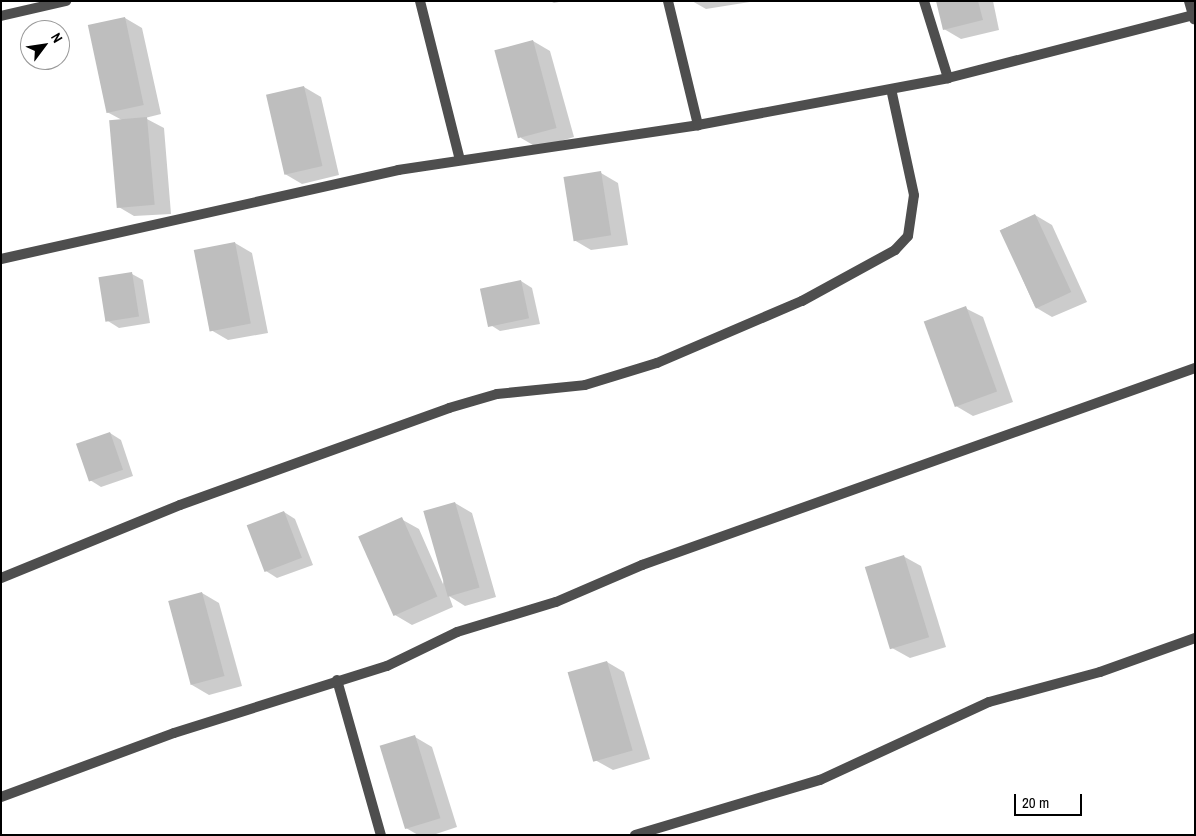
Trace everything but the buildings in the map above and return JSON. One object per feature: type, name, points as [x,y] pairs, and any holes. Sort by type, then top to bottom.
[{"type":"street","points":[[1,16],[66,1]]},
{"type":"street","points":[[420,1],[460,160]]},
{"type":"street","points":[[668,1],[698,125]]},
{"type":"street","points":[[924,1],[948,78]]},
{"type":"street","points":[[1,258],[460,160],[698,125],[948,78],[1194,18],[1189,1]]},
{"type":"street","points":[[1,578],[180,505],[449,408],[497,394],[585,385],[656,363],[802,301],[895,250],[908,236],[914,196],[891,89]]},
{"type":"street","points":[[1,797],[174,733],[337,680],[387,666],[458,632],[556,602],[642,565],[1020,426],[1195,368]]},
{"type":"street","points":[[635,835],[820,780],[989,702],[1100,672],[1195,638]]},
{"type":"street","points":[[337,680],[380,835]]}]
